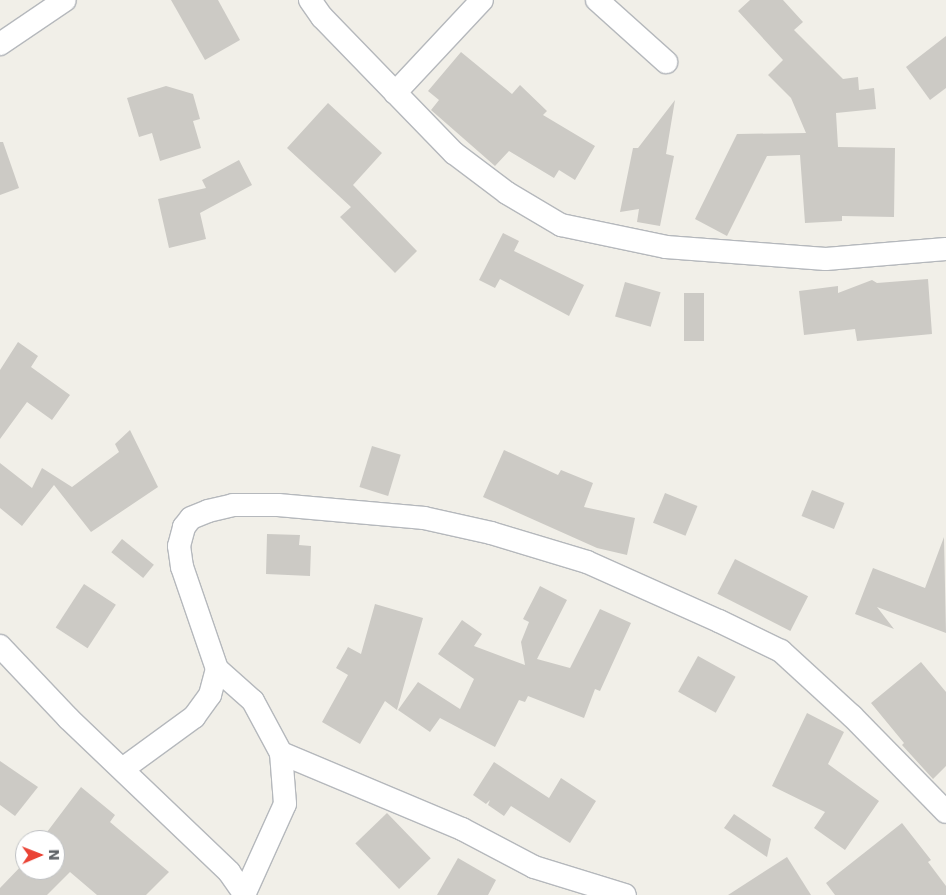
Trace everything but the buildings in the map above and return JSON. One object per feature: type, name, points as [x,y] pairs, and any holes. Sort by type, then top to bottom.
[{"type":"street","points":[[310,0],[322,17],[454,153],[507,193],[561,225],[666,248],[826,259],[946,249]]},
{"type":"street","points":[[395,93],[482,0]]},
{"type":"street","points":[[597,0],[666,62]]},
{"type":"street","points":[[0,44],[55,2]]},
{"type":"street","points":[[245,895],[285,804],[281,753],[253,701],[217,669],[182,567],[179,546],[184,527],[191,518],[233,505],[278,505],[424,518],[491,533],[587,562],[781,651],[852,716],[946,812]]},
{"type":"street","points":[[0,646],[68,718],[124,768],[229,872],[245,895]]},
{"type":"street","points":[[124,768],[194,717],[210,695],[217,669]]},
{"type":"street","points":[[281,753],[462,830],[534,867],[624,895]]}]
